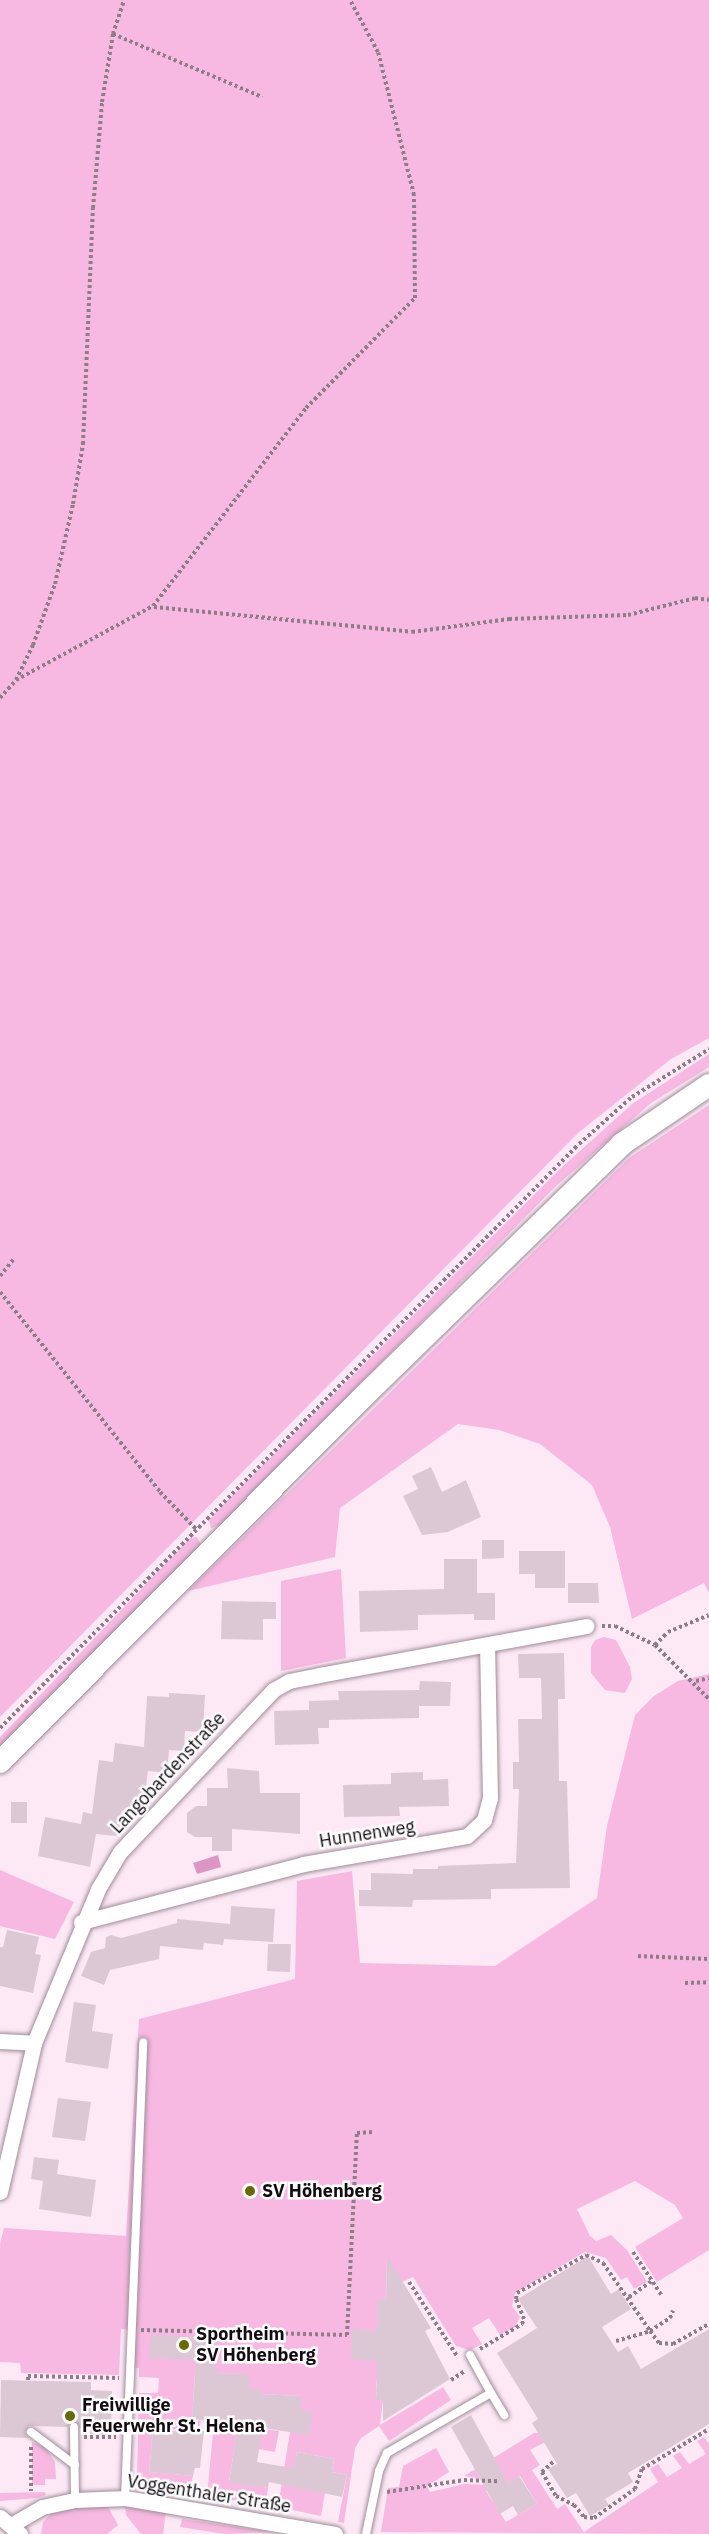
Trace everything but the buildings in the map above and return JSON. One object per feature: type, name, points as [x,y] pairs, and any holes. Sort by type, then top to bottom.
[{"type":"main road","points":[[0,1762],[354,1406],[613,1152],[651,1122],[709,1085]]},
{"type":"street","name":"Langobardenstraße","points":[[0,2192],[34,2043],[81,1922],[120,1852],[175,1790],[280,1685],[319,1675],[487,1647],[587,1626]]},
{"type":"street","name":"Hunnenweg","points":[[81,1922],[303,1864],[447,1841],[474,1832],[484,1820],[490,1798],[487,1647]]},
{"type":"street","points":[[0,2041],[34,2043]]},
{"type":"street","name":"Voggenthaler Straße","points":[[10,2525],[32,2511],[75,2500],[125,2498],[335,2534]]},
{"type":"lane","points":[[125,2498],[132,2378],[143,2042]]},
{"type":"lane","points":[[470,2355],[504,2415]]},
{"type":"lane","points":[[366,2534],[374,2493],[387,2453],[491,2393]]},
{"type":"lane","points":[[74,2427],[75,2500]]},
{"type":"lane","points":[[30,2432],[75,2465]]},
{"type":"path","points":[[0,698],[16,680],[55,584],[83,444],[93,208],[102,102],[113,34],[123,0]]},
{"type":"path","points":[[16,680],[153,606],[306,408],[416,298],[414,195],[378,52],[350,0]]},
{"type":"path","points":[[113,34],[262,97]]},
{"type":"path","points":[[153,606],[412,632],[509,619],[628,615],[695,598],[709,600]]},
{"type":"path","points":[[0,1728],[194,1528],[579,1144],[632,1097],[709,1049]]},
{"type":"path","points":[[0,1276],[13,1260]]},
{"type":"path","points":[[0,1292],[153,1484],[194,1528]]},
{"type":"path","points":[[655,1645],[668,1632],[709,1615]]},
{"type":"path","points":[[587,1626],[615,1626],[655,1645],[695,1681],[709,1699]]},
{"type":"path","points":[[695,1681],[709,1678]]},
{"type":"path","points":[[638,1956],[709,1959]]},
{"type":"path","points":[[685,1983],[709,1982]]},
{"type":"path","points":[[132,2330],[347,2335],[357,2133],[372,2132]]},
{"type":"path","points":[[633,2252],[663,2296]]},
{"type":"path","points":[[470,2355],[522,2324],[524,2319],[516,2299],[517,2293],[580,2256],[591,2256],[603,2263],[629,2296],[650,2331],[665,2345],[682,2340],[709,2324]]},
{"type":"path","points":[[629,2296],[652,2281]]},
{"type":"path","points":[[410,2282],[466,2370],[451,2380]]},
{"type":"path","points":[[616,2341],[650,2331],[670,2318],[673,2311]]},
{"type":"path","points":[[28,2380],[28,2376],[132,2378]]},
{"type":"path","points":[[553,2462],[542,2472],[556,2496],[574,2505],[584,2517],[594,2518],[635,2489],[642,2469],[709,2429]]},
{"type":"path","points":[[30,2432],[31,2491]]},
{"type":"path","points":[[90,2437],[121,2438]]},
{"type":"path","points":[[374,2493],[442,2487],[464,2480],[499,2481]]},
{"type":"shaded area","points":[[0,0],[709,0],[709,1038],[671,1059],[578,1133],[0,1717]]},
{"type":"shaded area","points":[[709,1054],[709,1067],[651,1103],[555,1187],[221,1525],[211,1528],[209,1521],[215,1513],[560,1169],[632,1104]]},
{"type":"shaded area","points":[[709,1105],[709,1593],[704,1583],[632,1619],[610,1527],[592,1485],[540,1444],[499,1430],[458,1424],[340,1508],[335,1557],[188,1591],[629,1158]]},
{"type":"shaded area","points":[[197,1537],[201,1545],[0,1751],[0,1737],[190,1538]]},
{"type":"shaded area","points":[[341,1569],[346,1658],[281,1671],[281,1581]]},
{"type":"shaded area","points":[[604,1637],[616,1640],[630,1667],[632,1679],[625,1693],[605,1690],[591,1673],[591,1647],[595,1640]]},
{"type":"shaded area","points":[[709,1674],[709,2250],[657,2282],[635,2247],[683,2218],[675,2205],[635,2181],[577,2209],[590,2236],[596,2241],[611,2235],[627,2250],[647,2282],[634,2289],[627,2277],[621,2280],[606,2258],[585,2252],[515,2293],[512,2306],[520,2317],[515,2327],[500,2335],[489,2318],[472,2328],[482,2344],[470,2350],[456,2346],[413,2277],[402,2282],[387,2258],[384,2358],[376,2382],[376,2399],[383,2400],[380,2425],[443,2387],[451,2400],[389,2441],[379,2426],[361,2438],[355,2448],[344,2523],[338,2522],[347,2475],[332,2472],[334,2459],[297,2452],[290,2486],[325,2493],[321,2516],[278,2507],[291,2425],[302,2396],[261,2394],[261,2389],[249,2389],[249,2374],[195,2373],[192,2420],[201,2421],[199,2430],[153,2429],[149,2472],[193,2476],[190,2488],[176,2491],[140,2485],[137,2477],[139,2393],[158,2393],[159,2378],[139,2377],[139,2368],[132,2368],[132,2330],[121,2329],[119,2375],[21,2373],[20,2363],[0,2362],[0,2244],[4,2228],[126,2236],[139,2019],[295,1979],[297,1881],[352,1871],[360,1963],[495,1966],[597,1898],[607,1826],[635,1715],[654,1696],[678,1681]]},
{"type":"shaded area","points":[[218,1855],[221,1867],[197,1874],[193,1863]]},
{"type":"shaded area","points":[[0,1870],[74,1902],[55,1939],[0,1926]]},
{"type":"shaded area","points":[[214,2422],[279,2431],[275,2452],[235,2445],[229,2481],[268,2488],[265,2506],[207,2496]]},
{"type":"shaded area","points":[[534,2433],[544,2433],[549,2440],[530,2450],[540,2465],[532,2470],[557,2509],[565,2504],[584,2532],[658,2482],[650,2469],[658,2464],[667,2477],[682,2468],[673,2456],[680,2452],[689,2464],[706,2454],[697,2441],[704,2437],[709,2444],[709,2534],[381,2532],[388,2488],[399,2487],[403,2466],[436,2448],[449,2472],[427,2486],[430,2492],[465,2484],[491,2485],[486,2491],[506,2522],[537,2504],[520,2476],[508,2483],[464,2476]]},
{"type":"shaded area","points":[[32,2442],[45,2447],[55,2462],[56,2479],[45,2479],[45,2485],[32,2485]]},
{"type":"shaded area","points":[[45,2492],[46,2495],[37,2498],[0,2501],[0,2493]]},
{"type":"shaded area","points":[[90,2505],[107,2505],[118,2525],[107,2534],[41,2534],[43,2522],[52,2513]]},
{"type":"shaded area","points":[[125,2505],[166,2511],[163,2534],[141,2534],[126,2515]]},
{"type":"shaded area","points":[[182,2519],[272,2532],[225,2534],[180,2527]]},
{"type":"place","name":"SV Höhenberg","points":[[250,2191]]},
{"type":"place","name":"Sportheim SV Höhenberg","points":[[184,2345]]},
{"type":"place","name":"Freiwillige Feuerwehr St. Helena","points":[[70,2416]]}]
